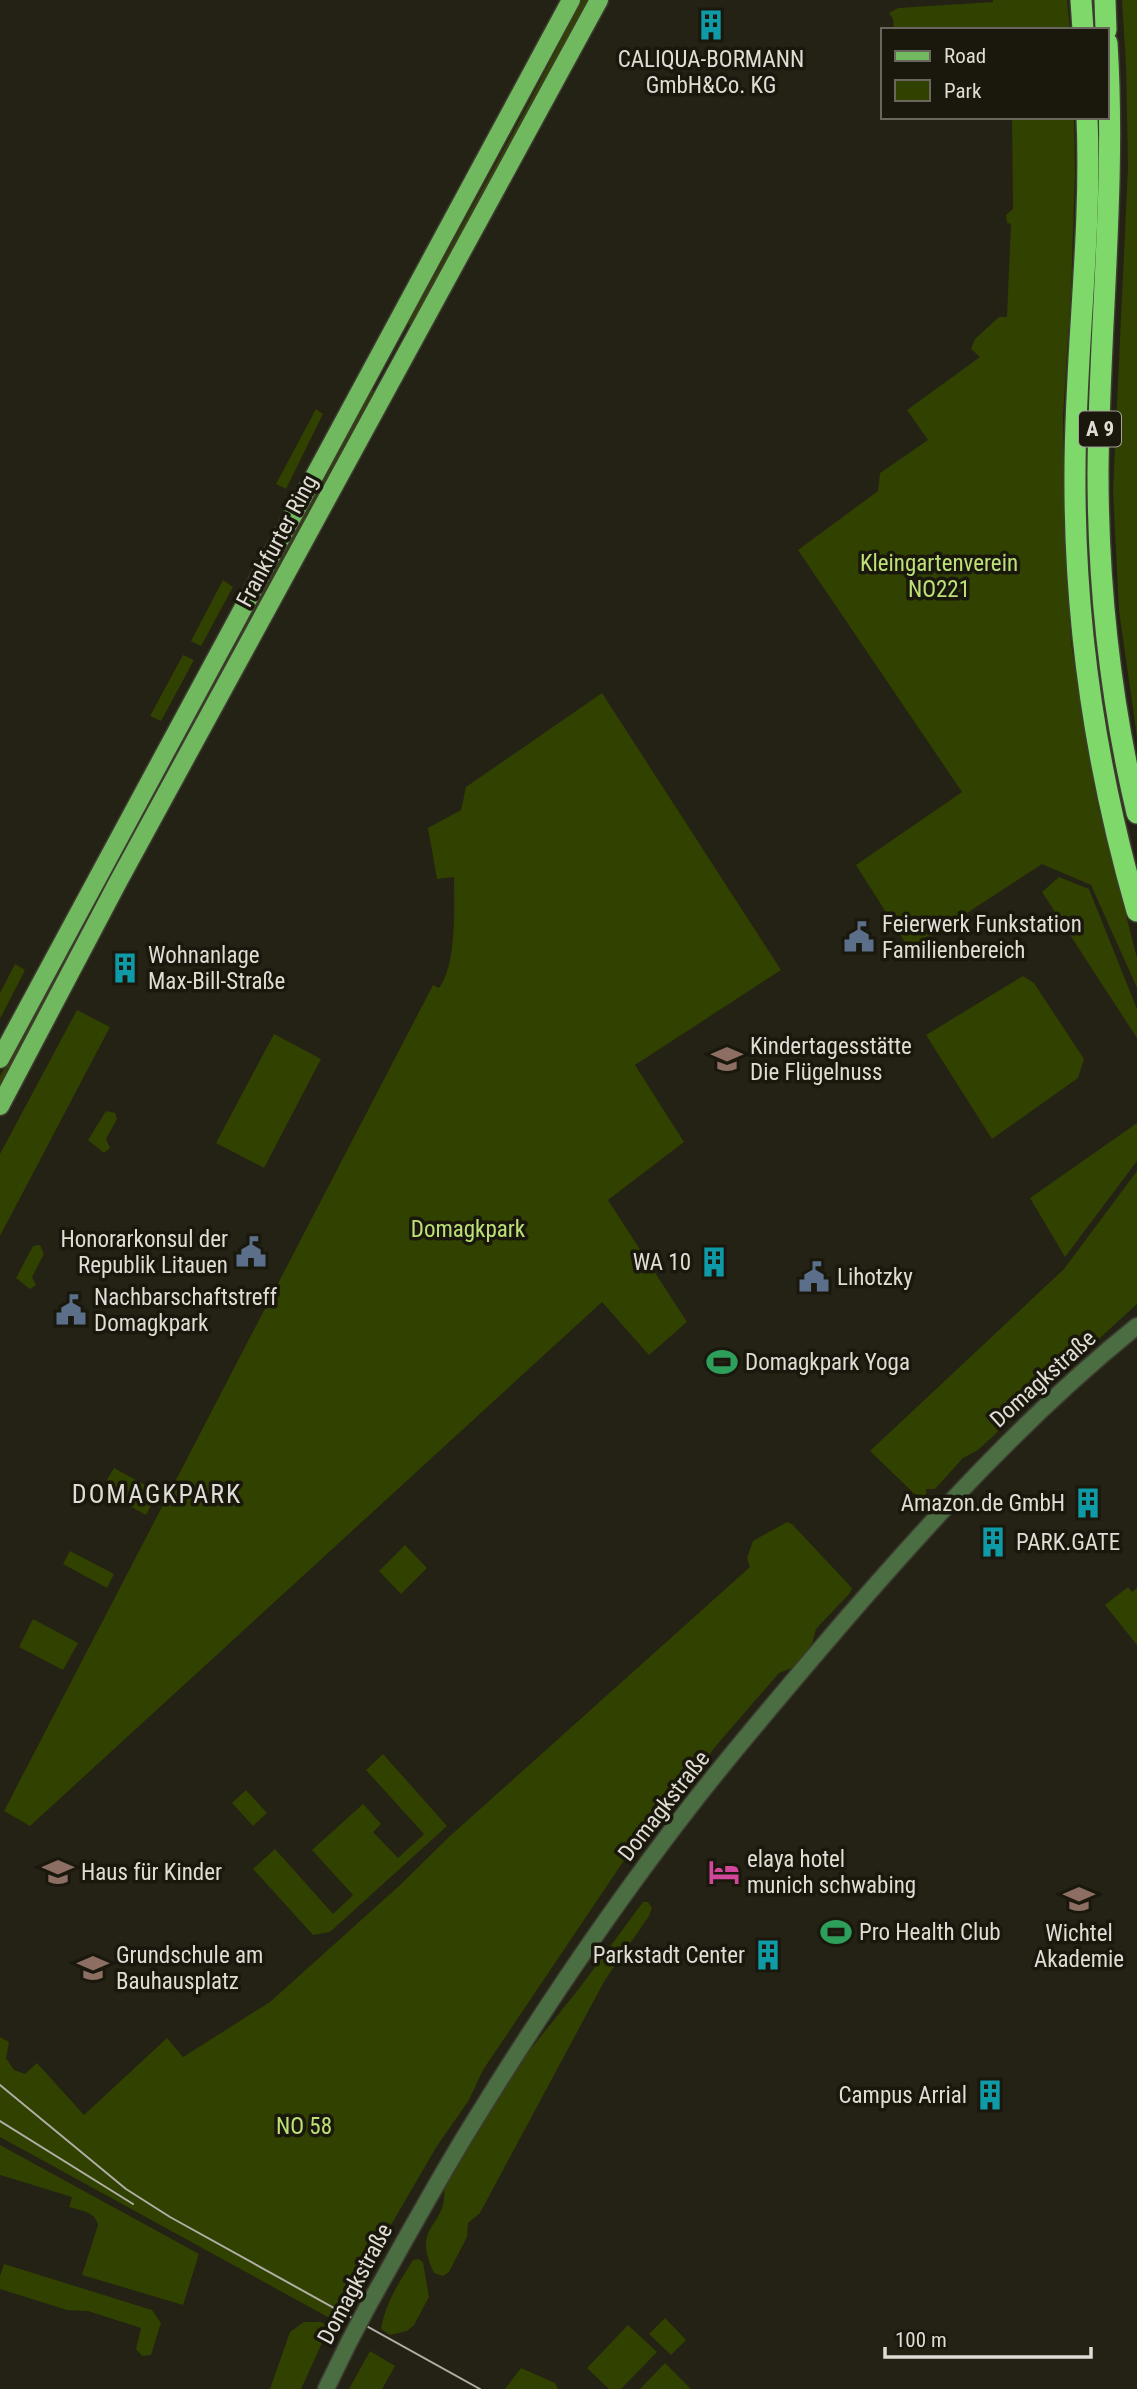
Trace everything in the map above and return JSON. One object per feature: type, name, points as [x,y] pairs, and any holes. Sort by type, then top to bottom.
[{"type":"highway","points":[[1081,0],[1083,28]]},
{"type":"highway","points":[[1105,0],[1107,28]]},
{"type":"highway","name":"A 9","points":[[1087,119],[1086,234],[1076,418],[1076,551],[1087,670],[1096,730],[1125,868],[1137,911]]},
{"type":"highway","name":"A 9","points":[[1108,119],[1109,230],[1098,472],[1100,540],[1115,696],[1137,813]]},
{"type":"main road","name":"Frankfurter Ring","points":[[0,1059],[571,0]]},
{"type":"main road","name":"Frankfurter Ring","points":[[0,1105],[118,882],[599,0]]},
{"type":"street","name":"Domagkstraße","points":[[326,2389],[368,2306],[477,2115],[548,2007],[692,1804],[884,1575],[1009,1440],[1137,1326]]},
{"type":"green space","points":[[582,0],[591,0],[414,327],[408,324],[523,114]]},
{"type":"green space","points":[[1067,0],[1070,28],[894,28],[889,13],[898,8]]},
{"type":"green space","points":[[1122,0],[1137,0],[1137,737],[1119,611],[1113,491],[1128,167]]},
{"type":"green space","name":"Kleingartenverein NO221","points":[[1012,119],[1074,119],[1071,292],[1063,416],[1063,491],[1071,643],[1098,806],[1137,958],[1137,988],[1091,885],[1042,864],[910,950],[856,865],[962,792],[798,550],[878,491],[880,473],[928,440],[907,410],[980,357],[971,349],[975,339],[999,317],[1007,317],[1011,224],[1007,223],[1006,215],[1013,209]]},
{"type":"green space","points":[[370,389],[374,391],[321,489],[305,525],[171,767],[191,726]]},
{"type":"green space","points":[[316,409],[323,414],[286,489],[276,484]]},
{"type":"green space","points":[[223,580],[233,587],[201,646],[191,641]]},
{"type":"green space","points":[[183,655],[194,660],[161,721],[150,716]]},
{"type":"green space","name":"Domagkpark","points":[[602,693],[781,970],[635,1065],[684,1142],[608,1200],[687,1322],[649,1355],[602,1302],[30,1826],[4,1811],[433,985],[439,988],[445,977],[452,950],[454,877],[437,879],[428,828],[461,810],[466,787]]},
{"type":"green space","points":[[1059,877],[1089,889],[1137,1009],[1137,1038],[1042,892]]},
{"type":"green space","points":[[105,881],[110,884],[0,1088],[0,1076]]},
{"type":"green space","points":[[15,964],[25,970],[0,1019],[0,993]]},
{"type":"green space","points":[[1023,976],[1034,983],[1084,1059],[1078,1078],[992,1139],[926,1035]]},
{"type":"green space","points":[[77,1010],[110,1027],[0,1236],[0,1154]]},
{"type":"green space","points":[[274,1034],[321,1059],[264,1168],[216,1143]]},
{"type":"green space","points":[[106,1111],[115,1113],[117,1119],[106,1139],[110,1148],[104,1153],[88,1140]]},
{"type":"green space","points":[[1137,1123],[1137,1161],[1065,1257],[1030,1198]]},
{"type":"green space","points":[[1137,1171],[1137,1304],[978,1450],[963,1458],[935,1489],[926,1489],[927,1506],[870,1451],[1064,1269]]},
{"type":"green space","points":[[40,1245],[44,1254],[32,1277],[36,1285],[30,1289],[16,1278],[33,1246]]},
{"type":"green space","points":[[114,1468],[158,1492],[146,1515],[101,1490]]},
{"type":"green space","name":"NO 58","points":[[787,1522],[792,1524],[852,1588],[850,1593],[816,1629],[812,1644],[795,1667],[779,1673],[705,1761],[690,1772],[625,1859],[483,2070],[469,2100],[437,2146],[335,2321],[0,2137],[0,2037],[9,2042],[6,2058],[14,2070],[25,2074],[37,2063],[84,2115],[167,2038],[183,2057],[270,2002],[399,1886],[450,1836],[750,1567],[747,1558],[753,1541]]},
{"type":"green space","points":[[405,1545],[427,1568],[401,1594],[379,1571]]},
{"type":"green space","points":[[70,1551],[114,1574],[107,1588],[63,1564]]},
{"type":"green space","points":[[1128,1587],[1132,1592],[1137,1588],[1137,1645],[1105,1605]]},
{"type":"green space","points":[[33,1619],[78,1643],[63,1670],[19,1647]]},
{"type":"green space","points":[[383,1754],[447,1826],[330,1932],[313,1935],[253,1869],[275,1849],[333,1914],[353,1895],[312,1850],[363,1804],[381,1824],[373,1832],[398,1858],[424,1834],[366,1770]]},
{"type":"green space","points":[[246,1790],[267,1813],[253,1826],[232,1803]]},
{"type":"green space","points":[[643,1902],[648,1902],[652,1908],[649,1916],[605,1980],[480,2213],[468,2223],[467,2237],[449,2272],[443,2276],[434,2273],[426,2244],[441,2211],[444,2188],[521,2061]]},
{"type":"green space","points":[[0,2145],[199,2254],[183,2305],[82,2275],[98,2225],[96,2220],[87,2212],[69,2207],[72,2197],[0,2175]]},
{"type":"green space","points":[[413,2260],[423,2262],[429,2297],[414,2325],[407,2331],[390,2335],[381,2329],[386,2311],[408,2268]]},
{"type":"green space","points":[[4,2264],[152,2310],[161,2323],[151,2355],[142,2356],[136,2349],[141,2328],[88,2311],[67,2310],[0,2289]]},
{"type":"green space","points":[[665,2318],[686,2340],[671,2355],[649,2334]]},
{"type":"green space","points":[[304,2322],[320,2322],[327,2325],[328,2330],[301,2389],[270,2389],[290,2332]]},
{"type":"green space","points":[[628,2325],[657,2352],[621,2389],[609,2389],[587,2368]]},
{"type":"green space","points":[[370,2351],[395,2366],[382,2389],[349,2389]]},
{"type":"green space","points":[[665,2363],[691,2389],[640,2389]]},
{"type":"green space","points":[[521,2368],[555,2383],[558,2389],[505,2389]]},
{"type":"tram line","points":[[0,2085],[126,2189],[170,2217],[480,2389]]},
{"type":"tram line","points":[[0,2121],[133,2204]]},
{"type":"place","name":"CALIQUA-BORMANN GmbH&Co. KG","points":[[711,25]]},
{"type":"place","name":"Feierwerk Funkstation Familienbereich","points":[[859,937]]},
{"type":"place","name":"Wohnanlage Max-Bill-Straße","points":[[125,968]]},
{"type":"place","name":"Kindertagesstätte Die Flügelnuss","points":[[727,1059]]},
{"type":"place","name":"Honorarkonsul der Republik Litauen","points":[[251,1252]]},
{"type":"place","name":"WA 10","points":[[714,1262]]},
{"type":"place","name":"Lihotzky","points":[[814,1277]]},
{"type":"place","name":"Nachbarschaftstreff Domagkpark","points":[[71,1310]]},
{"type":"place","name":"Domagkpark Yoga","points":[[722,1362]]},
{"type":"place","name":"Amazon.de GmbH","points":[[1088,1503]]},
{"type":"place","name":"PARK.GATE","points":[[993,1542]]},
{"type":"place","name":"Haus für Kinder","points":[[58,1872]]},
{"type":"place","name":"elaya hotel munich schwabing","points":[[724,1872]]},
{"type":"place","name":"Wichtel Akademie","points":[[1079,1899]]},
{"type":"place","name":"Pro Health Club","points":[[836,1932]]},
{"type":"place","name":"Parkstadt Center","points":[[768,1955]]},
{"type":"place","name":"Grundschule am Bauhausplatz","points":[[93,1968]]},
{"type":"place","name":"Campus Arrial","points":[[990,2095]]},
{"type":"district","name":"DOMAGKPARK","points":[[157,1494]]}]
